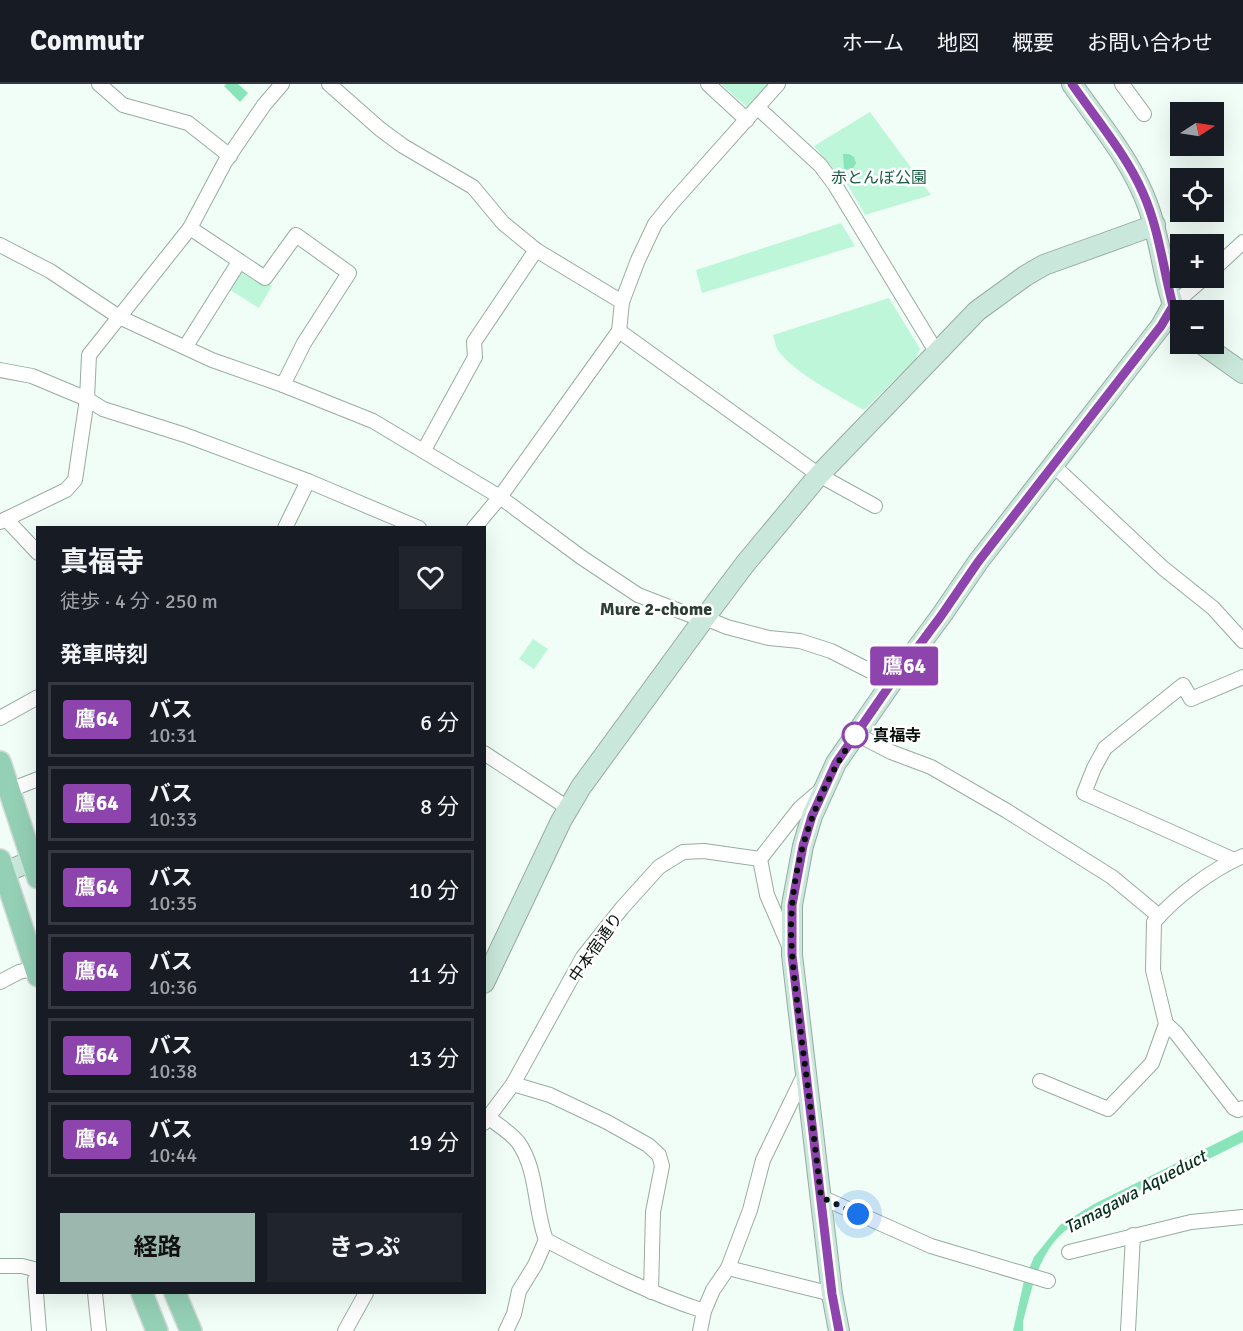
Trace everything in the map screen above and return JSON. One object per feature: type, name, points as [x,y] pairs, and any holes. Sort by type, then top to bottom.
[{"type":"main road","points":[[1072,84],[1142,191],[1155,225],[1174,300]]},
{"type":"main road","points":[[486,979],[568,808],[608,747],[745,564],[819,475],[977,311],[1024,276],[1044,265],[1155,225]]},
{"type":"main road","points":[[839,1331],[832,1294],[792,955],[791,926],[796,879],[803,846],[823,789],[836,763],[892,682],[978,562],[1161,326],[1170,319]]},
{"type":"main road","points":[[1216,354],[1243,374]]},
{"type":"main road","points":[[0,762],[35,869],[1,869],[36,972]]},
{"type":"main road","points":[[142,1294],[158,1331]]},
{"type":"main road","points":[[175,1294],[191,1331]]},
{"type":"street","points":[[99,84],[123,105],[188,123],[230,156]]},
{"type":"street","points":[[36,551],[3,521],[66,490],[75,480],[87,399],[88,355],[190,228],[230,156],[264,105],[282,84]]},
{"type":"street","points":[[329,84],[380,129],[473,187],[503,223],[536,250],[622,302]]},
{"type":"street","points":[[708,84],[747,120]]},
{"type":"street","points":[[476,526],[500,497],[619,331],[622,302],[655,224],[778,84]]},
{"type":"street","points":[[1122,84],[1144,114]]},
{"type":"street","points":[[758,108],[820,165],[836,185],[937,353]]},
{"type":"street","points":[[190,228],[265,278],[296,235],[349,273],[304,343],[283,385]]},
{"type":"street","points":[[1224,260],[1243,242]]},
{"type":"street","points":[[0,245],[50,270],[119,317],[212,360],[373,421],[500,497],[581,557],[638,595],[727,627],[769,638],[800,641],[831,651],[892,682]]},
{"type":"street","points":[[424,450],[475,357],[474,342],[536,250]]},
{"type":"street","points":[[186,346],[239,262]]},
{"type":"street","points":[[619,331],[819,475],[875,507]]},
{"type":"street","points":[[0,370],[32,376],[87,399],[104,409],[185,435],[308,481],[414,526]]},
{"type":"street","points":[[1053,465],[1163,568],[1213,608],[1243,641]]},
{"type":"street","points":[[286,526],[308,481]]},
{"type":"street","points":[[1238,858],[1084,793],[1105,748],[1183,685],[1191,699],[1243,677]]},
{"type":"street","points":[[0,718],[36,698]]},
{"type":"street","points":[[856,734],[891,752],[931,767],[1007,811],[1112,877],[1159,916]]},
{"type":"street","points":[[486,754],[568,808]]},
{"type":"street","points":[[10,790],[36,780]]},
{"type":"street","points":[[792,955],[768,895],[760,859],[800,808],[823,789]]},
{"type":"street","name":"中本宿通り","points":[[487,1121],[513,1084],[583,957],[601,938],[622,908],[659,867],[683,852],[704,851],[760,859]]},
{"type":"street","points":[[1040,1080],[1108,1109],[1152,1063],[1166,1024],[1153,970],[1154,922],[1193,886],[1238,858]]},
{"type":"street","points":[[0,982],[19,972],[36,972]]},
{"type":"street","points":[[1166,1024],[1176,1033],[1234,1108],[1238,1110],[1243,1108]]},
{"type":"street","points":[[700,1331],[704,1311],[713,1290],[728,1268],[750,1210],[763,1160],[806,1071]]},
{"type":"street","points":[[513,1084],[550,1095],[606,1122],[648,1145],[659,1155],[662,1166],[653,1212],[651,1292]]},
{"type":"street","points":[[487,1121],[517,1140],[530,1164],[540,1226],[546,1240],[597,1268],[651,1292],[704,1311]]},
{"type":"street","points":[[821,1197],[931,1246],[1043,1279]]},
{"type":"street","points":[[1069,1252],[1191,1222],[1243,1217]]},
{"type":"street","points":[[1128,1331],[1133,1235]]},
{"type":"street","points":[[506,1331],[514,1314],[519,1291],[535,1265],[546,1240]]},
{"type":"street","points":[[0,1266],[21,1266],[36,1270]]},
{"type":"street","points":[[728,1268],[832,1294]]},
{"type":"street","points":[[36,1294],[39,1331]]},
{"type":"street","points":[[95,1294],[99,1331]]},
{"type":"street","points":[[345,1331],[365,1294]]},
{"type":"green space","points":[[721,84],[768,84],[747,107]]},
{"type":"green space","name":"赤とんぼ公園","points":[[870,112],[931,195],[865,215],[849,187],[814,146]]},
{"type":"green space","points":[[841,223],[855,246],[702,293],[696,270]]},
{"type":"green space","points":[[240,266],[272,286],[259,308],[227,288]]},
{"type":"green space","points":[[889,298],[920,349],[916,359],[864,410],[808,377],[788,361],[778,349],[773,335]]},
{"type":"green space","points":[[533,639],[548,649],[534,669],[519,659]]},
{"type":"water","points":[[238,84],[248,93],[240,102],[224,86]]},
{"type":"water","points":[[843,154],[854,157],[856,163],[853,169],[844,170]]},
{"type":"water","name":"Tamagawa Aqueduct","points":[[1243,1130],[1243,1142],[1178,1174],[1108,1204],[1066,1231],[1054,1242],[1038,1270],[1023,1322],[1023,1331],[1013,1331],[1024,1281],[1034,1257],[1060,1225],[1094,1204]]},
{"type":"bus line","name":"鷹64","points":[[839,1331],[832,1294],[792,955],[792,905],[803,846],[812,816],[836,763],[870,713],[978,562],[1161,326],[1173,306],[1155,225],[1142,191],[1119,151],[1072,84]]},
{"type":"place","name":"真福寺","points":[[855,735]]},
{"type":"district","name":"Mure 2-chome","points":[[656,609]]},
{"type":"route","points":[[855,735],[836,763],[812,816],[796,879],[791,926],[792,955],[821,1197],[858,1214]]}]
